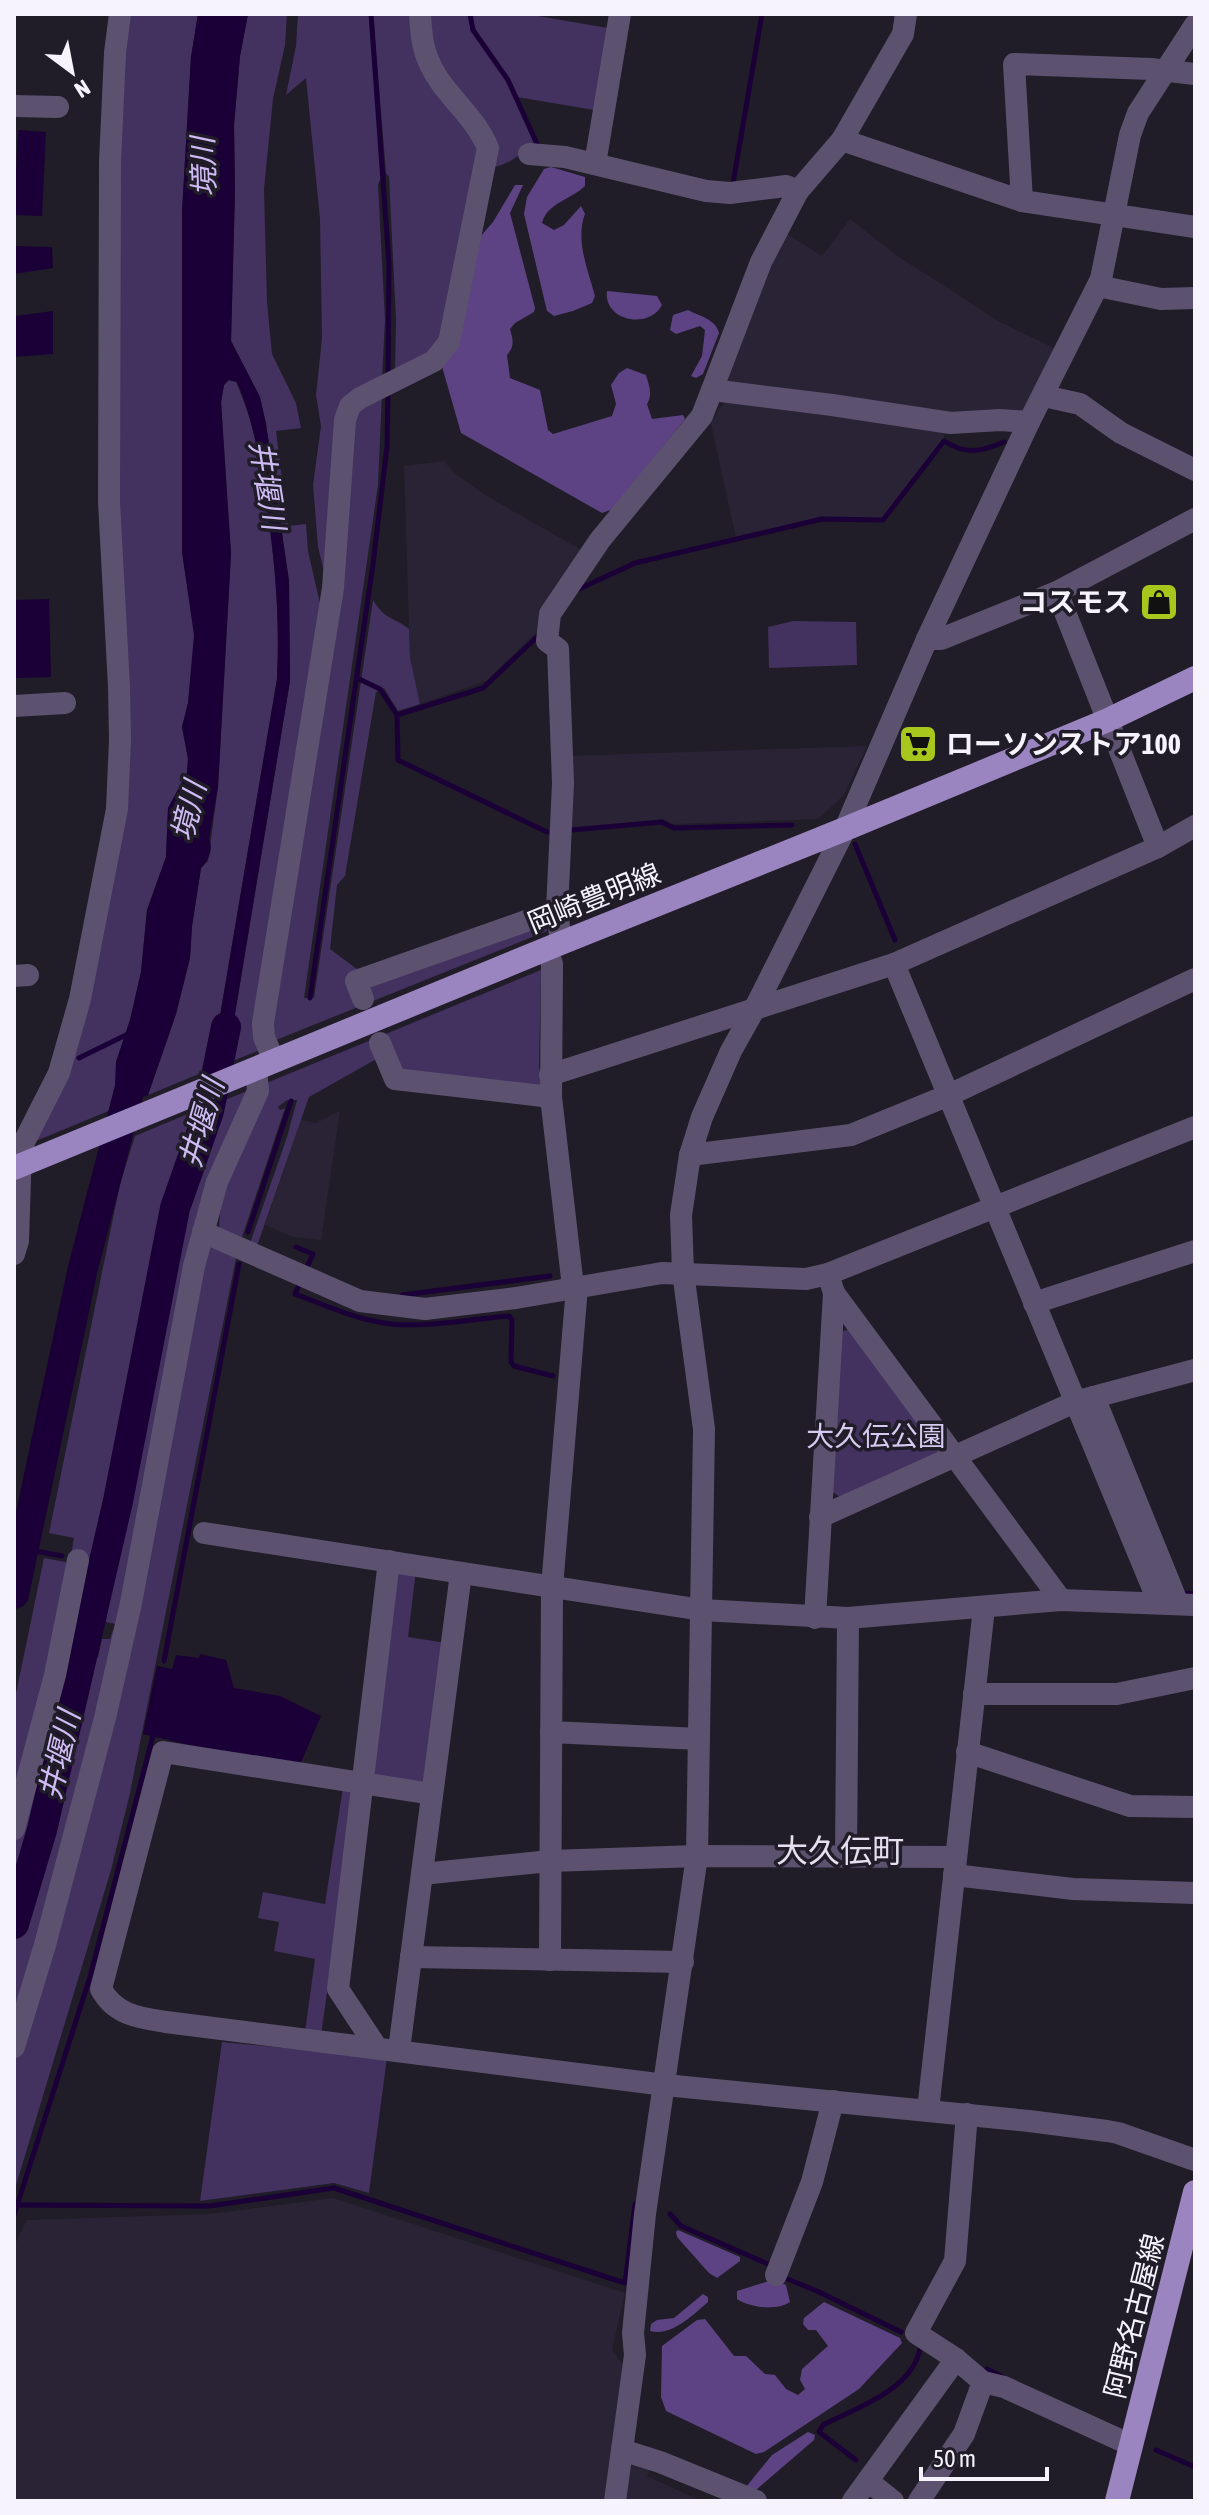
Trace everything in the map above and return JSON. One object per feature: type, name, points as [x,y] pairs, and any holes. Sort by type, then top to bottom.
[{"type":"main road","name":"岡崎豊明線","points":[[19,1158],[261,1066],[845,829],[1108,720],[1195,678]]},
{"type":"main road","name":"阿野名古屋線","points":[[1117,2501],[1195,2192]]},
{"type":"street","points":[[14,1254],[18,1241],[19,1158],[59,1073],[80,999],[117,809],[119,700],[109,486],[110,162],[120,14]]},
{"type":"street","points":[[14,2047],[45,1945],[108,1703],[131,1603],[188,1293],[203,1232],[217,1182],[258,1091],[263,1023],[333,588],[345,420],[350,406],[434,361],[449,342],[488,148],[481,132],[429,63],[420,14]]},
{"type":"street","points":[[595,164],[620,14]]},
{"type":"street","points":[[550,1960],[552,1587],[575,1287],[550,1086],[552,964],[563,783],[558,649],[547,641],[550,614],[600,540],[702,416],[761,262],[798,191],[842,140],[903,34],[906,14]]},
{"type":"street","points":[[615,2501],[635,2355],[633,2333],[645,2214],[697,1856],[704,1429],[683,1272],[681,1215],[690,1155],[731,1051],[845,829],[927,639],[1029,422],[1098,286],[1130,135],[1138,113],[1195,25]]},
{"type":"street","points":[[1022,201],[1014,64],[1195,74]]},
{"type":"street","points":[[14,106],[58,107]]},
{"type":"street","points":[[842,140],[1022,201],[1195,227]]},
{"type":"street","points":[[529,154],[565,157],[706,191],[730,193],[786,186],[798,191]]},
{"type":"street","points":[[1098,286],[1161,299],[1195,298]]},
{"type":"street","points":[[712,390],[951,423],[1029,422]]},
{"type":"street","points":[[1044,396],[1080,404],[1121,433],[1195,470]]},
{"type":"street","points":[[927,639],[941,639],[1057,592],[1195,519]]},
{"type":"street","points":[[1057,592],[1158,847]]},
{"type":"street","points":[[14,706],[65,703]]},
{"type":"street","points":[[380,1043],[395,1079],[550,1086],[755,1008],[894,964],[1158,847],[1195,826]]},
{"type":"street","points":[[363,999],[356,981],[557,910]]},
{"type":"street","points":[[204,1533],[702,1610],[848,1618],[1061,1600],[1177,1604],[1085,1400],[1034,1303],[894,964]]},
{"type":"street","points":[[690,1155],[851,1135],[949,1095],[1195,979]]},
{"type":"street","points":[[203,1232],[360,1301],[435,1308],[516,1298],[662,1273],[806,1279],[831,1284],[995,1209],[1195,1127]]},
{"type":"street","points":[[1034,1303],[1195,1251]]},
{"type":"street","points":[[831,1284],[1061,1600]]},
{"type":"street","points":[[815,1618],[831,1284]]},
{"type":"street","points":[[820,1517],[1085,1400],[1195,1370]]},
{"type":"street","points":[[14,1829],[55,1675],[78,1560]]},
{"type":"street","points":[[388,2049],[338,1989],[389,1561]]},
{"type":"street","points":[[388,2049],[411,1957],[461,1573]]},
{"type":"street","points":[[928,2110],[984,1608]]},
{"type":"street","points":[[846,1857],[848,1618]]},
{"type":"street","points":[[974,1694],[1117,1694],[1195,1678]]},
{"type":"street","points":[[551,1732],[699,1739]]},
{"type":"street","points":[[432,1794],[163,1752],[101,1989],[108,2002],[137,2017],[665,2085],[967,2114],[1118,2133],[1195,2160]]},
{"type":"street","points":[[967,1752],[1130,1806],[1195,1807]]},
{"type":"street","points":[[422,1874],[550,1861],[697,1856],[846,1857],[955,1866],[1073,1889],[1195,1893]]},
{"type":"street","points":[[411,1957],[683,1962]]},
{"type":"street","points":[[776,2275],[812,2182],[833,2101]]},
{"type":"street","points":[[967,2114],[955,2261],[916,2333],[956,2359],[983,2382],[1004,2387],[1131,2445]]},
{"type":"street","points":[[853,2501],[956,2359]]},
{"type":"street","points":[[919,2501],[964,2434],[983,2382]]},
{"type":"street","points":[[622,2450],[756,2501]]},
{"type":"street","points":[[868,2481],[893,2501]]},
{"type":"shaded area","points":[[551,167],[585,177],[585,186],[554,206],[542,223],[554,230],[564,225],[581,206],[585,214],[582,245],[595,296],[592,303],[554,316],[547,311],[524,214],[527,197],[544,169]]},
{"type":"shaded area","points":[[515,185],[523,185],[510,213],[535,308],[534,312],[510,329],[513,343],[507,355],[510,378],[540,390],[548,430],[553,434],[612,416],[616,404],[611,385],[627,368],[646,375],[650,393],[647,404],[652,419],[683,415],[685,419],[613,509],[602,513],[461,433],[441,363],[480,237],[493,222]]},
{"type":"shaded area","points":[[850,219],[896,255],[1000,322],[1056,349],[1024,414],[952,419],[727,383],[723,377],[783,231],[822,256]]},
{"type":"shaded area","points":[[607,291],[657,296],[662,305],[647,318],[628,319],[612,309]]},
{"type":"shaded area","points":[[688,310],[711,321],[719,333],[703,374],[696,378],[691,376],[702,356],[705,330],[700,326],[676,334],[670,330],[673,315]]},
{"type":"shaded area","points":[[728,401],[945,428],[944,438],[882,519],[822,518],[736,538],[711,424],[720,407]]},
{"type":"shaded area","points":[[444,461],[454,473],[485,495],[583,551],[545,624],[486,681],[420,704],[410,657],[404,466]]},
{"type":"shaded area","points":[[867,746],[844,795],[818,819],[674,824],[662,821],[570,828],[568,756]]},
{"type":"shaded area","points":[[340,1111],[321,1240],[293,1237],[265,1225],[301,1120],[316,1123]]},
{"type":"shaded area","points":[[333,2198],[625,2293],[612,2350],[625,2367],[607,2501],[14,2501],[14,2246],[27,2220],[211,2214]]},
{"type":"shaded area","points":[[678,2230],[740,2257],[740,2261],[717,2278],[677,2237]]},
{"type":"shaded area","points":[[769,2281],[786,2285],[790,2302],[778,2307],[764,2307],[737,2299],[737,2291]]},
{"type":"shaded area","points":[[703,2294],[708,2297],[708,2302],[681,2324],[666,2331],[650,2331],[651,2324],[674,2318]]},
{"type":"shaded area","points":[[824,2302],[900,2338],[902,2343],[859,2389],[764,2452],[756,2454],[666,2411],[661,2397],[662,2346],[697,2320],[705,2319],[734,2356],[746,2356],[765,2374],[775,2375],[786,2389],[798,2395],[805,2389],[800,2380],[802,2369],[828,2346],[816,2330],[808,2330],[803,2324],[804,2318]]},
{"type":"shaded area","points":[[808,2432],[815,2435],[814,2440],[757,2489],[746,2487],[772,2455]]},
{"type":"shaded area","points":[[627,2459],[652,2464],[647,2476],[701,2501],[622,2501]]},
{"type":"green space","points":[[126,14],[198,14],[191,57],[182,212],[182,552],[195,635],[188,703],[182,727],[188,758],[187,773],[168,808],[166,857],[147,910],[141,972],[116,1062],[111,1110],[31,1143],[114,854],[117,250]]},
{"type":"green space","points":[[248,14],[287,14],[285,45],[273,99],[264,189],[267,302],[272,354],[296,403],[301,428],[276,431],[288,526],[306,524],[308,551],[321,608],[260,1050],[225,1064],[290,681],[289,581],[266,424],[260,397],[231,341],[234,125],[240,56]]},
{"type":"green space","points":[[298,14],[369,14],[382,176],[378,184],[385,320],[382,379],[341,401],[328,588],[318,547],[313,485],[321,426],[316,395],[322,338],[320,219],[306,78],[286,95],[296,46]]},
{"type":"green space","points":[[373,14],[414,14],[480,142],[439,350],[395,373],[396,319],[389,177],[386,173]]},
{"type":"green space","points":[[424,14],[469,14],[472,31],[506,80],[536,146],[508,162],[490,167],[442,77]]},
{"type":"green space","points":[[471,14],[526,14],[608,28],[594,110],[517,97],[485,47]]},
{"type":"green space","points":[[228,380],[236,382],[247,411],[262,479],[276,587],[277,679],[211,1069],[148,1095],[176,1014],[190,958],[201,868],[208,861],[218,787],[231,554],[221,402]]},
{"type":"green space","points":[[382,394],[378,485],[304,998],[314,998],[373,600],[386,615],[409,629],[410,657],[420,704],[398,711],[384,688],[376,692],[345,876],[337,885],[330,949],[357,969],[363,985],[543,925],[547,931],[276,1040],[269,1014],[350,420]]},
{"type":"green space","points":[[793,621],[856,622],[857,665],[769,668],[768,627]]},
{"type":"green space","points":[[541,970],[539,1066],[542,1087],[398,1071],[380,1057],[309,1097],[256,1249],[249,1246],[297,1100],[287,1100],[278,1107],[280,1110],[285,1108],[240,1243],[220,1234],[222,1200],[264,1084]]},
{"type":"green space","points":[[255,1088],[235,1124],[139,1545],[14,2025],[14,1944],[93,1658],[98,1657],[102,1639],[110,1639],[115,1624],[106,1622],[108,1604],[102,1602],[178,1220],[217,1103]]},
{"type":"green space","points":[[202,1108],[166,1217],[91,1599],[86,1600],[76,1616],[71,1555],[74,1538],[49,1533],[120,1184],[135,1136]]},
{"type":"green space","points":[[215,1243],[237,1253],[130,1793],[111,1870],[14,2192],[14,2055],[205,1250]]},
{"type":"green space","name":"大久伝公園","points":[[851,1329],[940,1448],[937,1455],[841,1498],[830,1490],[839,1332]]},
{"type":"green space","points":[[44,1558],[71,1563],[14,1808],[14,1703]]},
{"type":"green space","points":[[398,1568],[416,1570],[408,1637],[446,1643],[427,1787],[366,1783]]},
{"type":"green space","points":[[73,1631],[76,1653],[80,1654],[14,1905],[14,1845]]},
{"type":"green space","points":[[343,1787],[357,1789],[321,2034],[305,2032],[315,1959],[274,1951],[279,1922],[258,1918],[263,1892],[325,1904]]},
{"type":"green space","points":[[222,2042],[387,2058],[369,2193],[334,2183],[200,2201]]},
{"type":"water","points":[[198,14],[248,14],[240,56],[234,125],[231,341],[260,397],[266,424],[289,581],[290,681],[234,1020],[225,1064],[211,1069],[277,679],[278,655],[274,564],[260,465],[243,397],[237,382],[229,380],[224,385],[221,402],[231,554],[218,787],[209,839],[211,851],[201,868],[190,958],[176,1014],[148,1095],[111,1110],[116,1062],[141,972],[147,910],[166,857],[168,808],[187,773],[188,759],[182,727],[188,703],[194,635],[182,552],[182,212],[191,57]]},
{"type":"water","points":[[18,130],[46,132],[42,216],[14,215]]},
{"type":"water","points":[[14,246],[52,247],[53,268],[14,274]]},
{"type":"water","points":[[14,310],[15,316],[53,311],[53,354],[14,357]]},
{"type":"water","points":[[49,599],[51,677],[14,678],[14,600]]},
{"type":"water","points":[[200,1654],[226,1660],[234,1688],[280,1696],[321,1716],[299,1767],[143,1734],[157,1666],[172,1669],[176,1655],[199,1658]]},
{"type":"waterway","points":[[371,14],[389,264],[388,378]]},
{"type":"waterway","points":[[470,14],[473,30],[508,80],[537,144]]},
{"type":"waterway","points":[[733,183],[762,14]]},
{"type":"waterway","points":[[310,998],[373,564],[387,447],[388,392]]},
{"type":"waterway","points":[[579,589],[635,563],[822,519],[883,520],[944,441],[966,450],[988,448],[1004,442]]},
{"type":"waterway","points":[[357,678],[380,689],[397,715],[483,688],[538,636]]},
{"type":"waterway","points":[[397,715],[398,760],[547,832]]},
{"type":"waterway","points":[[571,830],[662,822],[674,828],[792,825]]},
{"type":"waterway","points":[[855,844],[895,940]]},
{"type":"waterway","name":"井堰川","points":[[14,1924],[42,1830],[118,1501],[175,1208],[209,1111],[226,1027]]},
{"type":"waterway","points":[[79,1058],[128,1034]]},
{"type":"waterway","name":"境川","points":[[14,1594],[83,1268],[136,1064]]},
{"type":"waterway","points":[[248,1232],[291,1101]]},
{"type":"waterway","points":[[296,1247],[313,1254],[306,1269]]},
{"type":"waterway","points":[[164,1661],[239,1264]]},
{"type":"waterway","points":[[401,1300],[402,1295],[550,1276]]},
{"type":"waterway","points":[[300,1283],[295,1294],[350,1315],[384,1323],[430,1324],[509,1316],[512,1320],[511,1362],[514,1366],[553,1376]]},
{"type":"waterway","points":[[25,1549],[62,1556]]},
{"type":"waterway","points":[[1184,1593],[1195,1594]]},
{"type":"waterway","points":[[14,2215],[90,1977],[154,1732]]},
{"type":"waterway","points":[[18,2205],[210,2206],[334,2188],[625,2283],[635,2204]]},
{"type":"waterway","points":[[670,2214],[681,2226],[768,2264]]},
{"type":"waterway","points":[[785,2278],[901,2332]]},
{"type":"waterway","points":[[856,2460],[819,2432],[823,2425],[894,2387],[915,2363],[920,2349]]},
{"type":"waterway","points":[[987,2369],[1001,2376]]},
{"type":"waterway","points":[[1156,2450],[1195,2467]]},
{"type":"place","name":"コスモス","points":[[1159,602]]},
{"type":"place","name":"ローソンストア100","points":[[918,744]]},
{"type":"district","name":"大久伝町","points":[[840,1850]]}]
